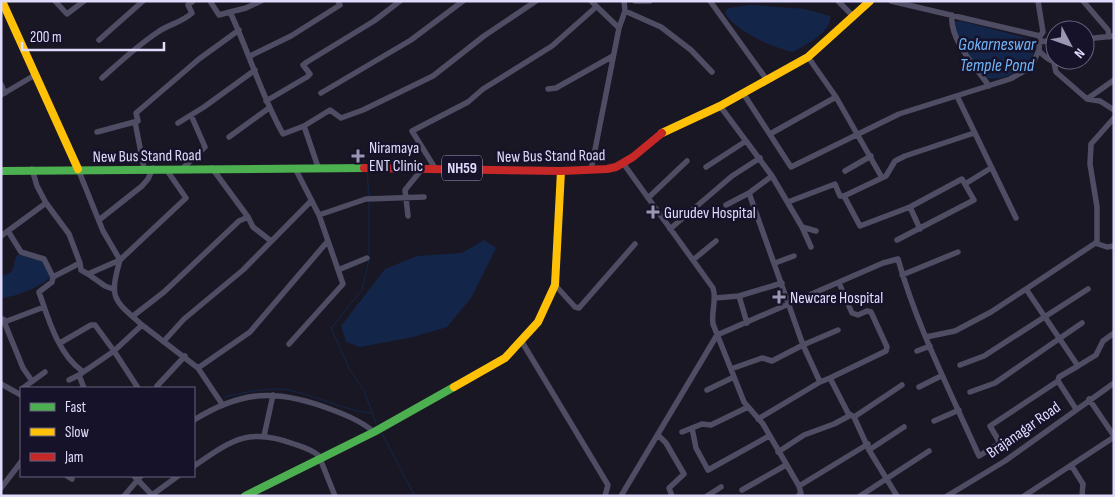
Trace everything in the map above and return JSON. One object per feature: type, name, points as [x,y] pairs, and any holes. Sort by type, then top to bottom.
[{"type":"main road","points":[[2,1],[78,169]]},
{"type":"main road","name":"New Bus Stand Road","points":[[1,171],[32,169],[318,167],[560,171],[607,169],[623,163],[665,130],[720,106],[808,57],[870,1]]},
{"type":"main road","points":[[245,496],[374,432],[505,358],[522,342],[538,322],[555,285],[560,171]]},
{"type":"street","points":[[55,1],[67,14],[84,1]]},
{"type":"street","points":[[100,40],[143,1]]},
{"type":"street","points":[[102,78],[166,26],[184,20],[192,14],[188,6],[193,1]]},
{"type":"street","points":[[210,1],[219,15],[246,8],[261,1]]},
{"type":"street","points":[[250,56],[290,36],[340,5],[338,1]]},
{"type":"street","points":[[266,101],[307,77],[310,74],[303,66],[306,62],[366,26],[400,1]]},
{"type":"street","points":[[321,93],[411,40],[463,1]]},
{"type":"street","points":[[230,12],[250,56],[269,108],[283,134],[304,126],[330,110],[341,118],[363,110],[433,76],[484,36],[536,1]]},
{"type":"street","points":[[591,1],[619,28]]},
{"type":"street","points":[[591,170],[613,56],[625,11],[624,1]]},
{"type":"street","points":[[636,1],[650,1]]},
{"type":"street","points":[[710,1],[767,80]]},
{"type":"street","points":[[838,1],[854,17]]},
{"type":"street","points":[[891,1],[1045,39]]},
{"type":"street","points":[[743,93],[792,167],[899,114],[1010,79],[1028,69],[1039,51],[1043,32],[1038,1]]},
{"type":"street","points":[[1083,1],[1112,36],[1095,38]]},
{"type":"street","points":[[435,168],[412,131],[468,102],[483,89],[552,46],[596,7]]},
{"type":"street","points":[[625,11],[661,26],[691,50],[712,72]]},
{"type":"street","points":[[952,15],[954,31],[989,86]]},
{"type":"street","points":[[97,132],[138,122],[136,113],[199,59],[239,30]]},
{"type":"street","points":[[1039,51],[1045,56]]},
{"type":"street","points":[[548,89],[556,88],[613,56]]},
{"type":"street","points":[[808,57],[836,97],[871,156],[880,176]]},
{"type":"street","points":[[178,123],[254,70]]},
{"type":"street","points":[[1056,70],[1087,99],[1100,101],[1114,110]]},
{"type":"street","points":[[1,84],[3,94],[35,75]]},
{"type":"street","points":[[1087,99],[1111,82]]},
{"type":"street","points":[[956,96],[1016,218]]},
{"type":"street","points":[[770,134],[836,97]]},
{"type":"street","points":[[720,106],[772,176],[802,227],[811,247]]},
{"type":"street","points":[[229,137],[269,108]]},
{"type":"street","points":[[183,168],[206,147],[191,115]]},
{"type":"street","points":[[1095,243],[1097,207],[1090,164],[1091,144],[1114,118]]},
{"type":"street","points":[[135,122],[144,168]]},
{"type":"street","points":[[304,126],[318,167]]},
{"type":"street","points":[[844,196],[880,176],[886,176],[895,161],[905,156],[974,133]]},
{"type":"street","points":[[706,167],[746,140]]},
{"type":"street","points":[[845,171],[871,156]]},
{"type":"street","points":[[670,229],[732,176],[760,158]]},
{"type":"street","points":[[648,198],[687,162]]},
{"type":"street","points":[[623,163],[713,288],[715,298],[711,314],[717,335],[748,407],[770,436],[799,486],[801,494],[798,496]]},
{"type":"street","points":[[99,220],[142,186],[153,168]]},
{"type":"street","points":[[88,274],[120,260],[186,198],[165,168]]},
{"type":"street","points":[[212,168],[248,217],[253,227],[271,241]]},
{"type":"street","points":[[289,344],[343,284],[319,215],[295,168]]},
{"type":"street","points":[[408,216],[405,190],[423,168]]},
{"type":"street","points":[[965,184],[990,168]]},
{"type":"street","points":[[32,169],[37,186],[46,203],[68,234],[82,270],[105,286],[113,289]]},
{"type":"street","points":[[78,169],[99,220],[114,252],[120,260]]},
{"type":"street","points":[[726,205],[749,193],[772,176]]},
{"type":"street","points":[[788,202],[835,184],[840,196],[844,196],[860,226],[910,207],[962,179],[974,200],[897,240]]},
{"type":"street","points":[[749,193],[803,345],[820,382]]},
{"type":"street","points":[[319,215],[366,199],[424,197]]},
{"type":"street","points":[[164,341],[184,319],[243,270],[311,201]]},
{"type":"street","points":[[1,236],[46,203]]},
{"type":"street","points":[[910,207],[920,229]]},
{"type":"street","points":[[132,316],[164,292],[239,221],[248,217]]},
{"type":"street","points":[[802,227],[816,231]]},
{"type":"street","points":[[8,231],[21,252],[44,259],[53,277],[52,282],[39,292],[60,343],[80,373],[84,387]]},
{"type":"street","points":[[693,260],[716,241]]},
{"type":"street","points":[[198,368],[250,332],[327,242]]},
{"type":"street","points":[[1095,243],[1107,247],[1114,246]]},
{"type":"street","points":[[926,337],[955,331],[991,312],[1095,243]]},
{"type":"street","points":[[555,285],[575,307],[579,308],[635,244]]},
{"type":"street","points":[[902,276],[958,252]]},
{"type":"street","points":[[775,263],[794,256]]},
{"type":"street","points":[[338,270],[367,258]]},
{"type":"street","points":[[621,496],[717,335],[883,263],[898,259],[902,276],[941,376],[959,410],[979,456],[1000,443],[990,426],[1058,381],[1059,377],[1096,355],[1104,341],[1114,333]]},
{"type":"street","points":[[120,260],[113,289],[115,298],[142,325],[185,356],[198,368],[222,404]]},
{"type":"street","points":[[53,277],[80,263]]},
{"type":"street","points":[[715,298],[739,296],[782,283]]},
{"type":"street","points":[[758,418],[820,382],[886,351],[887,347],[871,312],[867,311],[858,315],[852,313],[839,283]]},
{"type":"street","points":[[1026,289],[1078,366]]},
{"type":"street","points":[[960,365],[984,356],[1088,289]]},
{"type":"street","points":[[739,296],[747,323]]},
{"type":"street","points":[[2,319],[7,321],[44,307]]},
{"type":"street","points":[[2,319],[23,368],[32,381]]},
{"type":"street","points":[[970,392],[995,383],[1082,323]]},
{"type":"street","points":[[60,343],[90,325],[95,325],[137,387]]},
{"type":"street","points":[[69,380],[114,351],[142,325]]},
{"type":"street","points":[[731,369],[762,358],[772,361],[838,330]]},
{"type":"street","points":[[522,342],[608,485],[605,496]]},
{"type":"street","points":[[917,352],[930,346]]},
{"type":"street","points":[[157,386],[185,356]]},
{"type":"street","points":[[26,387],[44,372]]},
{"type":"street","points":[[707,390],[734,376]]},
{"type":"street","points":[[919,387],[941,376]]},
{"type":"street","points":[[830,378],[897,496]]},
{"type":"street","points":[[1058,381],[1076,409]]},
{"type":"street","points":[[1,384],[20,392]]},
{"type":"street","name":"Brajanagar Road","points":[[947,496],[1005,461],[1089,399],[1114,384]]},
{"type":"street","points":[[778,452],[804,435],[852,417],[902,385]]},
{"type":"street","points":[[264,436],[274,395]]},
{"type":"street","points":[[195,419],[222,404],[243,398],[274,395],[299,397],[363,423],[374,432]]},
{"type":"street","points":[[1024,496],[1114,436],[1089,399]]},
{"type":"street","points":[[682,432],[702,424],[711,425],[748,407]]},
{"type":"street","points":[[934,421],[959,410]]},
{"type":"street","points":[[799,486],[904,427]]},
{"type":"street","points":[[692,428],[696,448],[708,470],[770,436]]},
{"type":"street","points":[[658,435],[666,443],[684,474],[669,488],[672,496]]},
{"type":"street","points":[[195,465],[243,436],[264,436],[316,453],[335,496]]},
{"type":"street","points":[[860,496],[929,451]]},
{"type":"street","points":[[1,488],[20,463]]},
{"type":"street","points":[[742,490],[786,465]]},
{"type":"street","points":[[1071,465],[1083,484],[1082,496]]},
{"type":"street","points":[[124,496],[138,477],[152,495],[177,477]]},
{"type":"street","points":[[707,496],[721,487]]},
{"type":"water","points":[[751,5],[805,9],[830,16],[829,22],[822,33],[793,52],[756,38],[737,26],[725,13],[728,8]]},
{"type":"water","name":"Gokarneswar Temple Pond","points":[[961,21],[1030,39],[1034,45],[1032,62],[1004,77],[986,78],[966,52],[958,37],[954,22]]},
{"type":"water","points":[[484,240],[496,248],[471,298],[447,327],[413,337],[360,347],[346,342],[341,326],[385,269],[417,256],[462,253]]},
{"type":"water","points":[[28,254],[41,259],[51,277],[28,291],[1,298],[1,276],[12,271],[17,255]]},
{"type":"waterway","points":[[367,172],[369,196]]},
{"type":"waterway","points":[[369,202],[369,256]]},
{"type":"waterway","points":[[369,260],[362,290],[331,328],[350,370],[364,391],[376,423]]},
{"type":"waterway","points":[[224,397],[258,390],[276,389],[293,391],[351,409],[371,413]]},
{"type":"waterway","points":[[382,434],[415,496]]},
{"type":"traffic: fast","points":[[1,171],[364,168]]},
{"type":"traffic: fast","points":[[245,496],[374,432],[454,387]]},
{"type":"traffic: slow","points":[[2,1],[78,169]]},
{"type":"traffic: slow","points":[[662,133],[720,106],[808,57],[870,1]]},
{"type":"traffic: slow","points":[[454,387],[505,358],[538,322],[555,285],[561,171]]},
{"type":"traffic: jam","points":[[364,168],[561,171],[607,169],[616,167],[633,157],[662,133]]},
{"type":"place","name":"Niramaya ENT Clinic","points":[[358,156]]},
{"type":"place","name":"Gurudev Hospital","points":[[653,212]]},
{"type":"place","name":"Newcare Hospital","points":[[779,297]]}]
